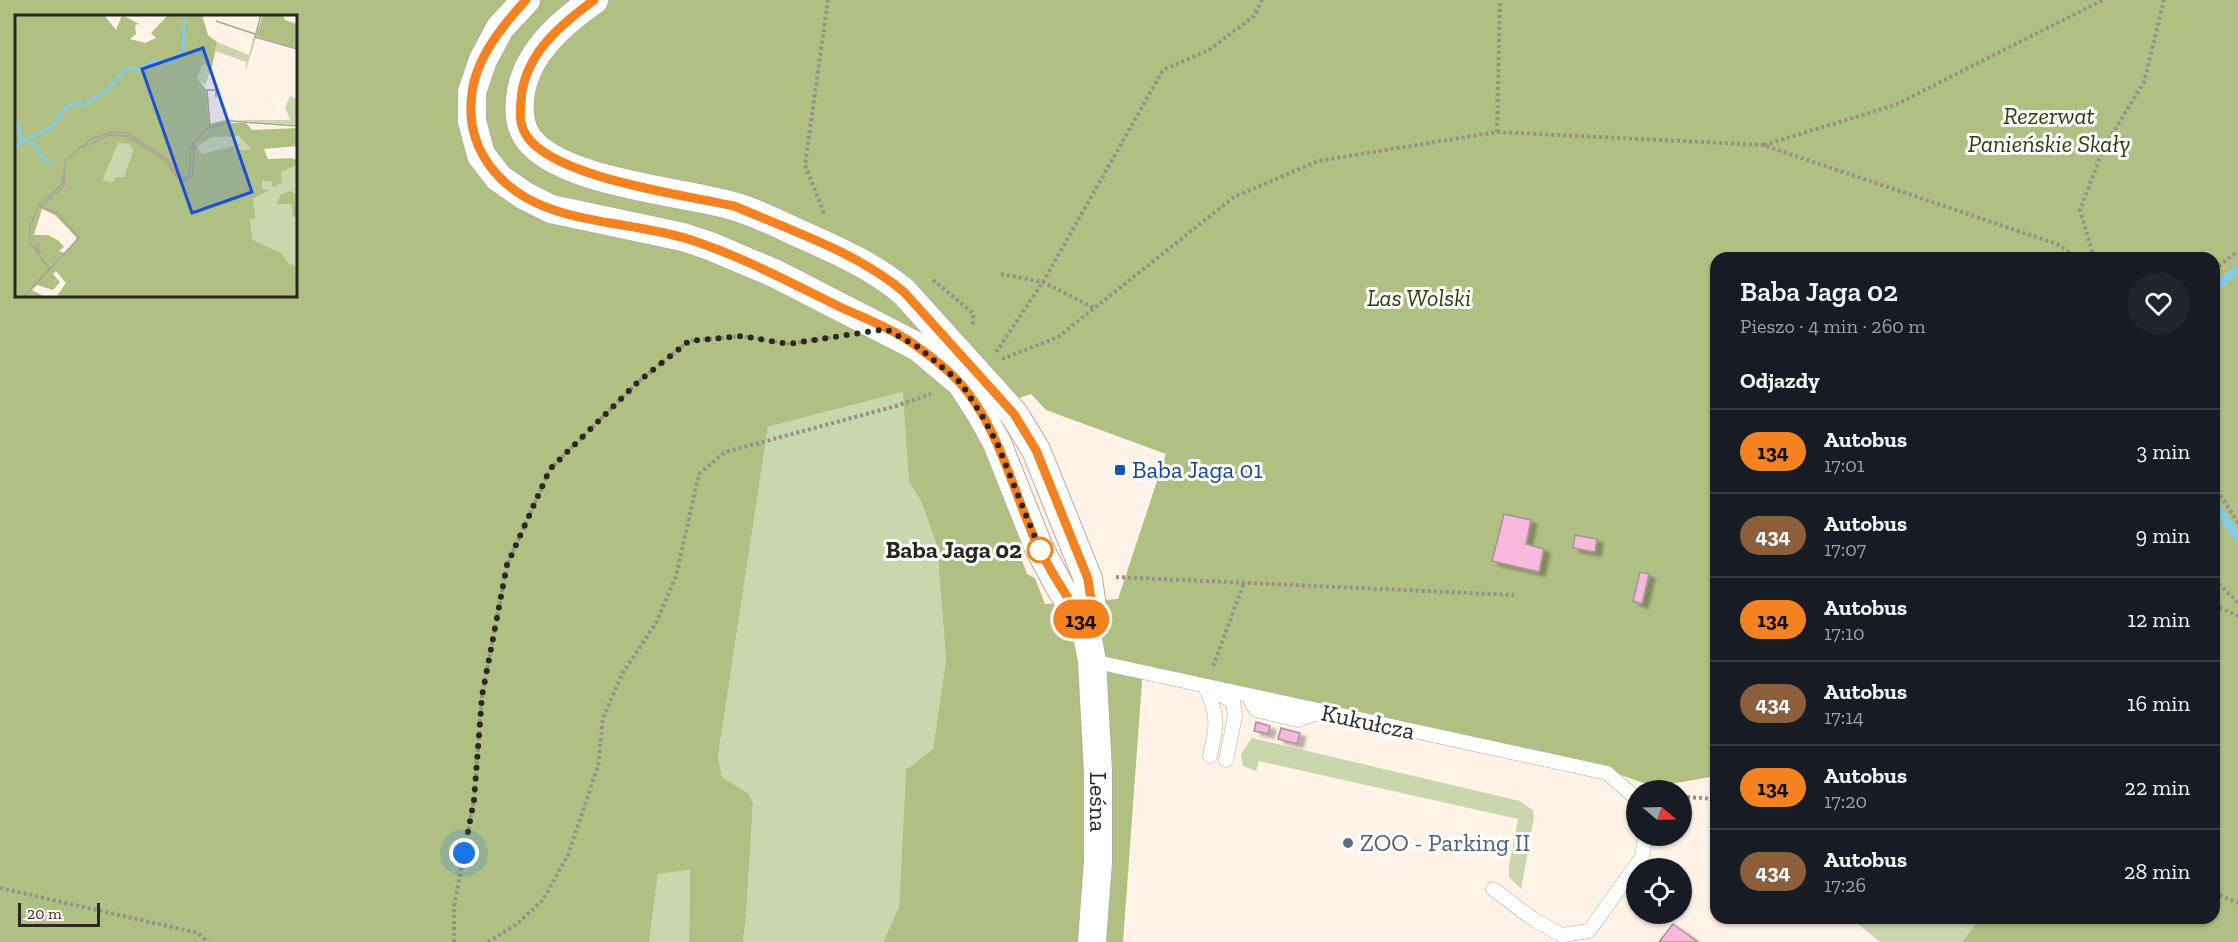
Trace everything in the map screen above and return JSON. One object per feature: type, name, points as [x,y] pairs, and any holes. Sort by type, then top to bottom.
[{"type":"street","points":[[526,0],[500,28],[483,60],[472,92],[472,121],[481,155],[499,178],[525,196],[551,209],[683,237],[744,260],[918,347],[961,383],[981,414],[997,443],[1038,546],[1061,589],[1085,624]]},
{"type":"street","points":[[594,0],[573,15],[542,46],[529,67],[521,90],[519,116],[526,135],[543,152],[564,165],[616,181],[734,206],[821,243],[885,276],[929,318],[1014,414],[1036,450],[1088,579],[1091,600],[1085,624]]},
{"type":"street","name":"Leśna","points":[[1085,624],[1092,661],[1098,772],[1098,861],[1092,942]]},
{"type":"lane","name":"Kukułcza","points":[[1092,661],[1607,773],[1626,789]]},
{"type":"lane","points":[[1205,687],[1214,705],[1216,721],[1210,756]]},
{"type":"lane","points":[[1205,687],[1233,702],[1235,716],[1226,759]]},
{"type":"lane","points":[[1493,889],[1533,919],[1562,935],[1589,931],[1642,857],[1644,846]]},
{"type":"path","points":[[825,214],[805,165],[828,0]]},
{"type":"path","points":[[993,355],[1043,282],[1164,70],[1209,50],[1254,16],[1262,0]]},
{"type":"path","points":[[1497,132],[1500,0]]},
{"type":"path","points":[[1763,145],[1895,105],[2103,0]]},
{"type":"path","points":[[2092,252],[2080,210],[2103,149],[2144,82],[2164,0]]},
{"type":"path","points":[[997,360],[1058,338],[1234,197],[1318,161],[1497,132],[1763,145],[2057,244],[2069,252]]},
{"type":"path","points":[[2220,265],[2238,251]]},
{"type":"path","points":[[1000,274],[1043,282],[1094,308]]},
{"type":"path","points":[[937,282],[973,313],[973,331]]},
{"type":"path","points":[[454,942],[454,907],[474,800],[482,696],[507,565],[550,469],[638,382],[689,341],[742,336],[788,344],[842,336]]},
{"type":"path","points":[[488,942],[517,924],[543,900],[568,855],[598,766],[603,718],[622,674],[656,623],[676,576],[699,474],[725,452],[896,406],[961,383]]},
{"type":"path","points":[[2220,494],[2238,523]]},
{"type":"path","points":[[1088,579],[1102,576],[1514,595]]},
{"type":"path","points":[[1205,687],[1244,583]]},
{"type":"path","points":[[2220,586],[2238,602]]},
{"type":"path","points":[[2220,608],[2238,616]]},
{"type":"path","points":[[1692,798],[1710,799]]},
{"type":"path","points":[[0,888],[198,933],[208,942]]},
{"type":"path","points":[[2220,895],[2238,903]]},
{"type":"green space","name":"Las Wolski","points":[[0,0],[2238,0],[2238,942],[1962,942],[1976,924],[2220,924],[2220,252],[1710,252],[1710,777],[1692,780],[1635,780],[1446,734],[1143,668],[1123,942],[883,942],[899,907],[906,770],[933,749],[946,659],[937,546],[921,501],[909,482],[903,392],[768,427],[718,757],[722,777],[749,794],[753,804],[743,942],[689,942],[690,870],[658,874],[649,942],[0,942]],"holes":[[[1031,394],[1046,410],[1166,454],[1118,599],[1045,604],[1035,578],[1027,574],[1020,555],[1022,543],[972,414]]]},
{"type":"green space","points":[[904,392],[909,482],[921,501],[937,546],[946,659],[933,749],[906,771],[899,907],[883,942],[743,942],[753,804],[749,794],[722,777],[718,757],[768,427]]},
{"type":"green space","points":[[1252,738],[1520,801],[1533,810],[1534,817],[1521,889],[1509,877],[1518,819],[1259,761],[1256,771],[1243,766],[1241,754]]},
{"type":"green space","points":[[690,870],[689,942],[649,942],[658,874]]},
{"type":"green space","points":[[1858,924],[1976,924],[1962,942],[1880,942]]},
{"type":"building","points":[[1504,514],[1531,520],[1526,544],[1544,549],[1539,572],[1492,561]]},
{"type":"building","points":[[1575,535],[1597,539],[1595,552],[1573,548]]},
{"type":"building","points":[[1640,572],[1649,574],[1642,604],[1633,601]]},
{"type":"building","points":[[1256,722],[1270,726],[1268,734],[1254,731]]},
{"type":"building","points":[[1281,728],[1300,733],[1297,744],[1278,739]]},
{"type":"building","points":[[1673,924],[1698,942],[1659,942]]},
{"type":"waterway","points":[[2220,284],[2238,269]]},
{"type":"waterway","points":[[2220,512],[2238,538]]},
{"type":"bus line","name":"134","points":[[526,0],[500,28],[483,60],[472,92],[472,121],[481,155],[499,178],[525,196],[551,209],[683,237],[710,246],[776,274],[918,347],[961,383],[981,414],[997,443],[1038,546],[1061,589],[1085,624],[1091,600],[1088,579],[1036,450],[1014,414],[904,292],[885,276],[859,261],[751,213],[734,206],[616,181],[564,165],[543,152],[526,135],[519,116],[521,90],[529,67],[542,46],[573,15],[594,0]]},
{"type":"place","name":"Baba Jaga 01","points":[[1120,470]]},
{"type":"place","name":"Baba Jaga 02","points":[[1040,550]]},
{"type":"place","name":"ZOO - Parking II","points":[[1348,843]]},
{"type":"route","points":[[464,853],[474,800],[482,696],[507,565],[550,469],[638,382],[689,341],[742,336],[788,344],[886,329],[918,347],[961,383],[981,414],[997,443],[1040,550]]},
{"type":"park label","name":"Rezerwat Panieńskie Skały","points":[[2049,130]]}]
